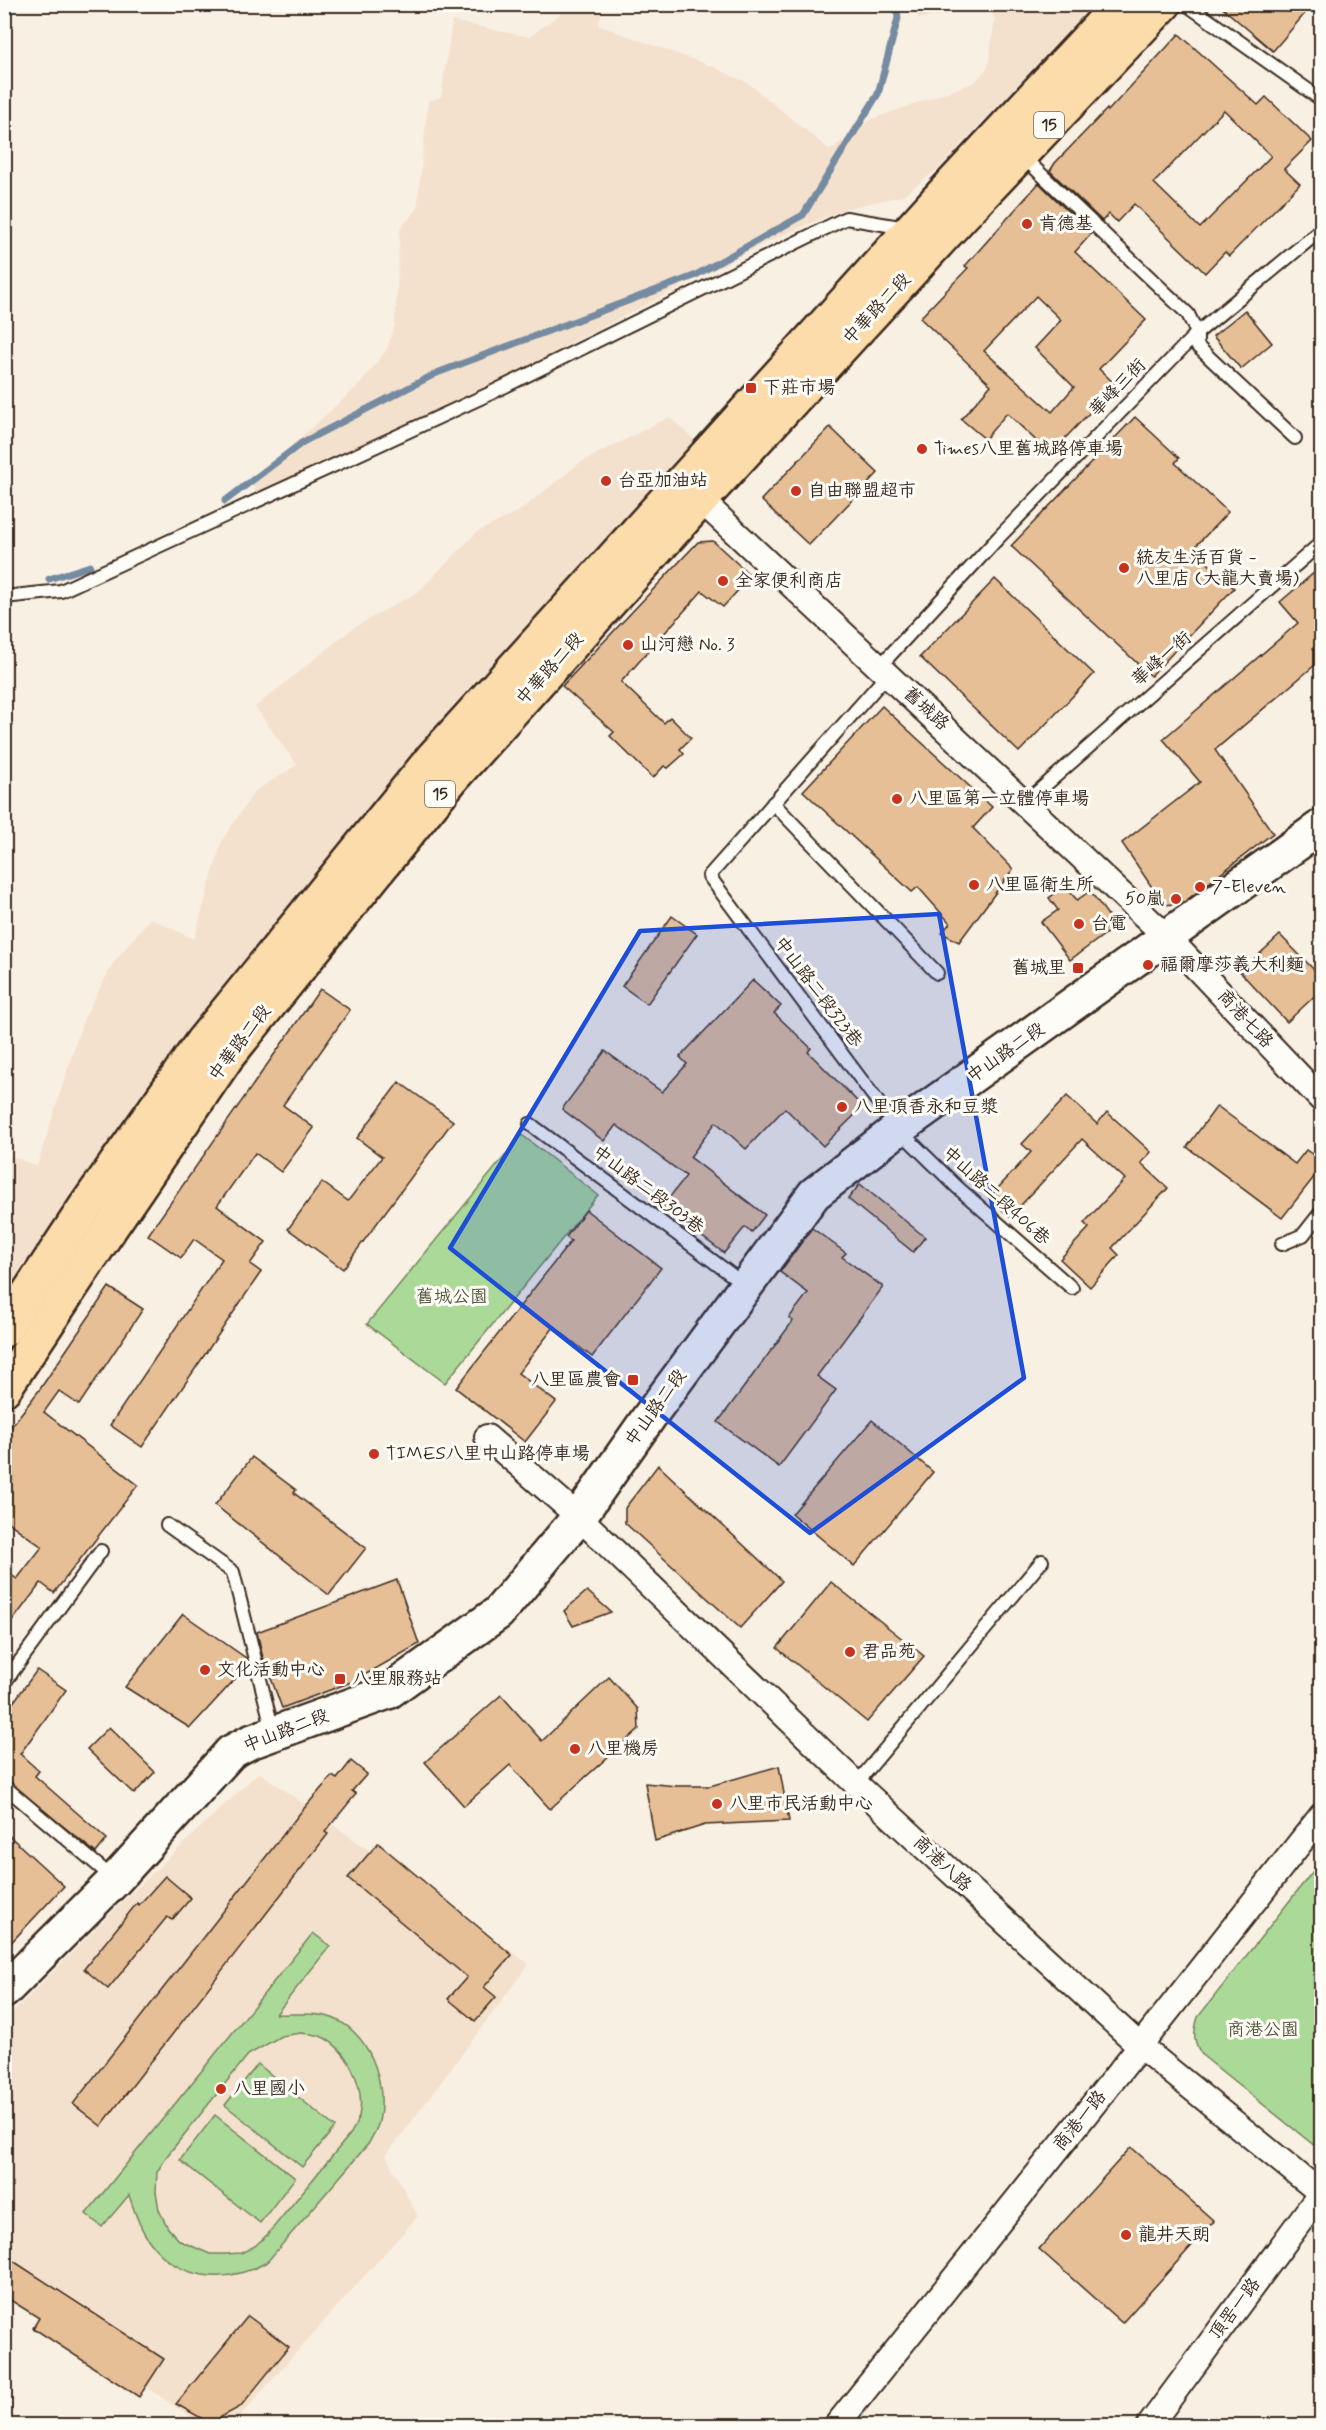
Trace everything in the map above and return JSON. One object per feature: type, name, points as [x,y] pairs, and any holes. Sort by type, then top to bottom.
[{"type":"main road","name":"中華路二段","points":[[4,1330],[86,1206],[202,1042],[434,756],[691,491],[923,238],[1120,4]]},
{"type":"main road","name":"中華路二段","points":[[923,238],[1021,154],[1164,4]]},
{"type":"main road","name":"中華路二段","points":[[4,1389],[227,1057],[454,776],[691,491]]},
{"type":"main road","name":"中山路二段","points":[[4,1991],[115,1880],[231,1752],[250,1742],[388,1692],[498,1613],[579,1516],[745,1285],[814,1194],[898,1129],[1168,938],[1321,826]]},
{"type":"street","name":"舊城路","points":[[691,491],[1168,938]]},
{"type":"street","name":"商港七路","points":[[1168,938],[1322,1100]]},
{"type":"street","name":"商港八路","points":[[487,1437],[579,1516],[856,1784],[1140,2046],[1321,2193]]},
{"type":"street","name":"商港一路","points":[[836,2426],[1322,1815]]},
{"type":"street","name":"頂罟一路","points":[[1149,2426],[1321,2193]]},
{"type":"lane","points":[[1186,4],[1322,99]]},
{"type":"lane","points":[[1021,154],[1188,314],[1197,333],[1197,346],[1295,438]]},
{"type":"lane","points":[[4,597],[61,591],[489,394],[846,218],[923,238]]},
{"type":"lane","name":"華峰三街","points":[[709,876],[999,537],[1197,333],[1319,234]]},
{"type":"lane","name":"華峰一街","points":[[1025,803],[1322,542]]},
{"type":"lane","points":[[773,803],[937,973]]},
{"type":"lane","name":"中山路二段323巷","points":[[709,876],[898,1129]]},
{"type":"lane","name":"中山路二段303巷","points":[[530,1124],[745,1285]]},
{"type":"lane","name":"中山路二段406巷","points":[[898,1129],[957,1187],[1072,1288]]},
{"type":"lane","points":[[1282,1244],[1303,1235],[1322,1210]]},
{"type":"lane","points":[[167,1525],[233,1572],[274,1735]]},
{"type":"lane","points":[[4,1683],[101,1551]]},
{"type":"lane","points":[[856,1784],[1042,1561]]},
{"type":"lane","points":[[4,1786],[115,1880]]},
{"type":"highlighted area","points":[[939,914],[1024,1378],[810,1533],[450,1248],[640,931]]},
{"type":"shaded area","points":[[565,5],[604,5],[598,25],[711,66],[748,83],[830,150],[872,119],[975,82],[988,67],[995,18],[988,7],[919,19],[910,5],[1094,5],[937,170],[902,196],[844,209],[770,241],[273,497],[258,498],[252,481],[361,383],[387,349],[395,324],[400,229],[417,209],[428,101],[441,97],[452,21],[529,37],[560,14]]},
{"type":"shaded area","points":[[669,417],[696,441],[444,715],[338,846],[233,983],[5,1306],[5,1154],[37,1166],[83,1020],[112,965],[150,918],[194,939],[222,840],[255,791],[297,765],[255,707],[353,628],[419,591],[477,532],[519,511],[581,462]]},
{"type":"shaded area","name":"八里國小","points":[[259,1772],[529,1964],[386,2156],[418,2216],[232,2425],[203,2425],[5,2294],[4,2021],[123,1901]]},
{"type":"green space","name":"舊城公園","points":[[522,1135],[598,1195],[445,1383],[367,1324]]},
{"type":"green space","name":"商港公園","points":[[1321,1861],[1321,2151],[1203,2056],[1197,2047],[1195,2028],[1198,2017]]},
{"type":"green space","points":[[313,1933],[330,1946],[276,2014],[326,2016],[341,2022],[354,2032],[372,2058],[378,2074],[381,2091],[379,2122],[369,2143],[267,2262],[236,2274],[220,2276],[189,2272],[162,2255],[146,2237],[129,2195],[102,2227],[86,2214]],"holes":[[[301,2033],[320,2036],[330,2041],[346,2058],[352,2069],[360,2093],[360,2105],[358,2118],[351,2133],[268,2234],[255,2246],[241,2253],[210,2254],[180,2241],[168,2228],[159,2210],[156,2191],[157,2172],[167,2156],[248,2055],[281,2036]]]},
{"type":"green space","points":[[258,2064],[335,2127],[302,2167],[225,2105]]},
{"type":"green space","points":[[215,2115],[295,2178],[260,2223],[180,2160]]},
{"type":"building","points":[[1218,4],[1313,4],[1273,51]]},
{"type":"building","points":[[1179,34],[1258,105],[1266,97],[1312,141],[1284,169],[1300,184],[1229,256],[1225,252],[1205,273],[1134,204],[1117,222],[1109,214],[1102,221],[1050,171],[1107,109],[1108,111]],"holes":[[[1224,110],[1271,156],[1200,228],[1154,183]]]},
{"type":"building","points":[[1039,183],[1091,234],[1075,252],[1146,320],[1099,369],[1116,385],[1050,454],[1007,413],[985,439],[961,419],[991,385],[920,318],[968,268],[965,266]],"holes":[[[1036,296],[1061,320],[1035,348],[1074,387],[1052,412],[984,351]]]},
{"type":"building","points":[[1245,310],[1272,343],[1241,369],[1213,336]]},
{"type":"building","name":"統友生活百貨 - 八里店 (大龍大賣場)","points":[[1135,417],[1179,458],[1175,463],[1228,512],[1193,549],[1234,588],[1151,676],[1011,546]]},
{"type":"building","points":[[830,427],[878,473],[809,545],[761,500]]},
{"type":"building","name":"山河戀 No. 3","points":[[713,541],[751,576],[723,607],[702,591],[621,682],[664,723],[670,717],[691,738],[680,749],[684,754],[668,768],[664,766],[653,778],[610,736],[614,732],[562,686],[698,542]]},
{"type":"building","points":[[1322,566],[1322,641],[1313,648],[1322,659],[1215,750],[1273,833],[1183,903],[1164,905],[1122,843],[1200,782],[1163,739],[1298,623],[1280,602]]},
{"type":"building","points":[[995,579],[1094,674],[1019,752],[920,657]]},
{"type":"building","name":"八里區第一立體停車場","points":[[882,706],[992,807],[973,828],[1013,869],[959,942],[942,933],[950,923],[918,887],[912,892],[803,791]]},
{"type":"building","name":"台電","points":[[1065,886],[1077,900],[1090,891],[1116,926],[1070,960],[1041,922],[1058,910],[1049,898]]},
{"type":"building","points":[[672,916],[697,934],[647,1004],[622,986]]},
{"type":"building","points":[[1280,935],[1322,978],[1322,989],[1287,1022],[1240,972]]},
{"type":"building","points":[[753,980],[781,1006],[774,1013],[811,1048],[808,1052],[863,1107],[823,1146],[785,1108],[746,1149],[716,1122],[690,1157],[765,1215],[752,1232],[745,1227],[724,1253],[662,1207],[686,1176],[616,1125],[604,1141],[562,1109],[605,1051],[662,1092],[687,1064],[680,1057]]},
{"type":"building","points":[[320,989],[350,1010],[283,1105],[314,1128],[281,1172],[255,1153],[217,1206],[266,1242],[250,1264],[261,1272],[142,1447],[110,1425],[222,1259],[194,1239],[181,1258],[148,1235]]},
{"type":"building","points":[[399,1082],[453,1121],[343,1269],[288,1229],[322,1182],[348,1201],[382,1157],[357,1138]]},
{"type":"building","points":[[1067,1096],[1097,1124],[1107,1112],[1151,1152],[1141,1163],[1168,1188],[1112,1248],[1119,1255],[1090,1287],[1060,1259],[1089,1228],[1084,1223],[1125,1179],[1082,1139],[1010,1217],[989,1198],[1031,1152],[1022,1144]]},
{"type":"building","points":[[1217,1106],[1295,1164],[1306,1150],[1322,1161],[1322,1167],[1282,1218],[1187,1147]]},
{"type":"building","points":[[860,1184],[925,1237],[913,1252],[848,1199]]},
{"type":"building","points":[[586,1210],[661,1268],[592,1357],[554,1327],[518,1373],[556,1402],[525,1442],[456,1388],[571,1241],[566,1237]]},
{"type":"building","points":[[812,1228],[846,1253],[842,1257],[883,1287],[817,1376],[836,1390],[779,1467],[718,1422],[793,1321],[789,1318],[808,1293],[780,1272]]},
{"type":"building","points":[[109,1287],[143,1309],[79,1405],[59,1391],[44,1412],[138,1485],[54,1593],[41,1583],[4,1632],[4,1570],[17,1579],[42,1547],[4,1519],[4,1436],[40,1389]]},
{"type":"building","points":[[872,1420],[933,1472],[854,1566],[792,1514]]},
{"type":"building","points":[[252,1457],[296,1490],[294,1493],[366,1548],[329,1595],[215,1505]]},
{"type":"building","points":[[658,1465],[782,1581],[740,1628],[625,1523],[625,1508]]},
{"type":"building","points":[[397,1580],[419,1644],[354,1681],[282,1708],[262,1654],[257,1632]]},
{"type":"building","name":"君品苑","points":[[831,1582],[924,1656],[867,1722],[777,1648]]},
{"type":"building","points":[[587,1591],[611,1612],[573,1626],[564,1611]]},
{"type":"building","points":[[183,1614],[246,1658],[248,1665],[190,1728],[125,1687]]},
{"type":"building","points":[[37,1670],[66,1690],[20,1754],[39,1771],[35,1776],[107,1839],[96,1853],[4,1778],[4,1715]]},
{"type":"building","points":[[609,1677],[638,1709],[639,1729],[550,1809],[510,1765],[464,1806],[425,1762],[501,1695],[542,1741]]},
{"type":"building","points":[[109,1727],[155,1772],[134,1794],[87,1749]]},
{"type":"building","points":[[351,1761],[367,1774],[352,1791],[356,1794],[325,1832],[328,1834],[101,2126],[73,2104],[300,1813],[332,1776],[337,1779]]},
{"type":"building","name":"八里市民活動中心","points":[[779,1766],[789,1821],[705,1825],[655,1841],[645,1783],[710,1786]]},
{"type":"building","points":[[4,1831],[64,1886],[4,1950]]},
{"type":"building","points":[[378,1843],[512,1955],[484,1987],[496,1997],[475,2021],[448,1999],[467,1977],[348,1878]]},
{"type":"building","points":[[165,1876],[191,1898],[172,1920],[167,1917],[108,1989],[84,1969],[137,1903],[139,1905]]},
{"type":"building","name":"龍井天朗","points":[[1131,2147],[1214,2221],[1122,2323],[1039,2249]]},
{"type":"building","points":[[4,2255],[164,2359],[139,2397],[33,2328],[39,2318],[4,2296]]},
{"type":"building","points":[[248,2316],[289,2347],[240,2407],[210,2423],[176,2404]]},
{"type":"waterway","points":[[225,501],[303,442],[437,373],[694,276],[803,215],[878,94],[898,18],[896,4]]},
{"type":"waterway","points":[[49,579],[90,566]]},
{"type":"place","name":"肯德基","points":[[1027,224]]},
{"type":"place","name":"下莊市場","points":[[751,388]]},
{"type":"place","name":"Times八里舊城路停車場","points":[[922,449]]},
{"type":"place","name":"台亞加油站","points":[[606,481]]},
{"type":"place","name":"自由聯盟超市","points":[[796,491]]},
{"type":"place","name":"統友生活百貨 - 八里店 (大龍大賣場)","points":[[1124,568]]},
{"type":"place","name":"全家便利商店","points":[[723,581]]},
{"type":"place","name":"山河戀 No. 3","points":[[628,645]]},
{"type":"place","name":"八里區第一立體停車場","points":[[897,799]]},
{"type":"place","name":"八里區衛生所","points":[[974,885]]},
{"type":"place","name":"7-Eleven","points":[[1200,887]]},
{"type":"place","name":"50嵐","points":[[1176,899]]},
{"type":"place","name":"台電","points":[[1079,924]]},
{"type":"place","name":"福爾摩莎義大利麵","points":[[1148,965]]},
{"type":"place","name":"舊城里","points":[[1078,968]]},
{"type":"place","name":"八里頂香永和豆漿","points":[[842,1107]]},
{"type":"place","name":"八里區農會","points":[[633,1380]]},
{"type":"place","name":"TIMES八里中山路停車場","points":[[374,1454]]},
{"type":"place","name":"君品苑","points":[[850,1652]]},
{"type":"place","name":"文化活動中心","points":[[205,1670]]},
{"type":"place","name":"八里服務站","points":[[340,1679]]},
{"type":"place","name":"八里機房","points":[[575,1749]]},
{"type":"place","name":"八里市民活動中心","points":[[717,1804]]},
{"type":"place","name":"八里國小","points":[[221,2089]]},
{"type":"place","name":"龍井天朗","points":[[1126,2235]]}]
